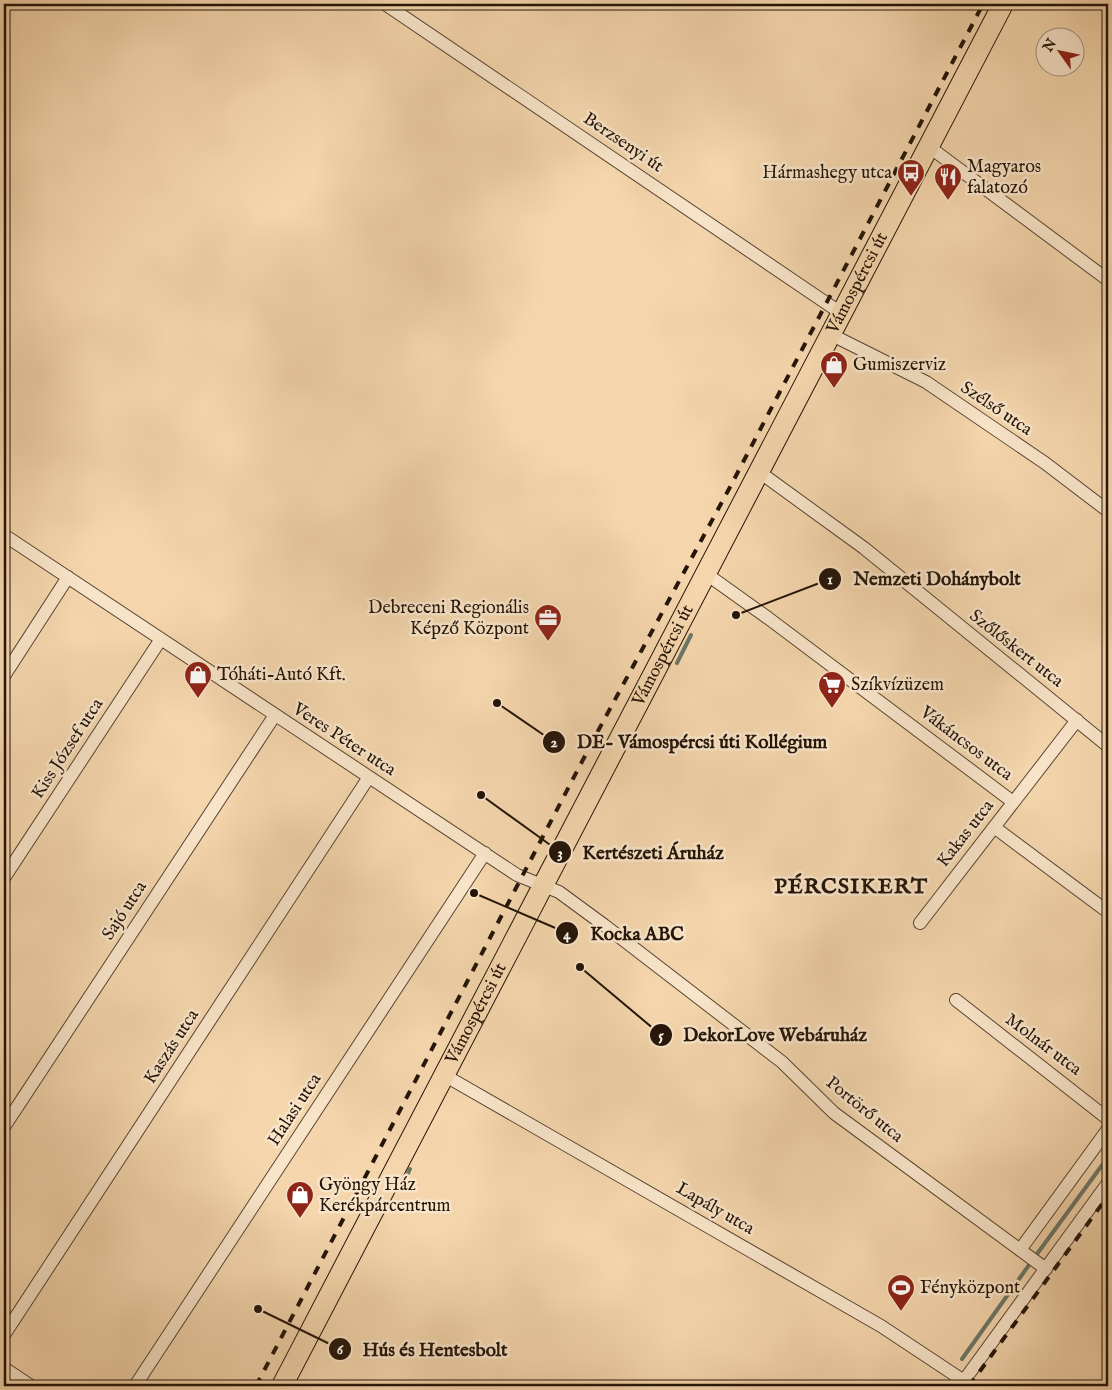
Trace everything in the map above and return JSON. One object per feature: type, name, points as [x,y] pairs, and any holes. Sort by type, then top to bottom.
[{"type":"main road","name":"Vámospércsi út","points":[[282,1386],[840,313],[1003,4]]},
{"type":"street","name":"Berzsenyi út","points":[[385,4],[840,313]]},
{"type":"street","points":[[928,146],[1108,280]]},
{"type":"street","name":"Szélső utca","points":[[830,334],[926,382],[1044,463],[1108,511]]},
{"type":"street","name":"Szőlőskert utca","points":[[758,471],[864,548],[1108,746]]},
{"type":"street","name":"Veres Péter utca","points":[[4,535],[520,877],[543,886]]},
{"type":"street","name":"Vákáncsos utca","points":[[705,572],[1013,802]]},
{"type":"street","points":[[4,676],[68,577]]},
{"type":"street","name":"Kiss József utca","points":[[4,878],[161,639]]},
{"type":"street","name":"Sajó utca","points":[[4,1127],[274,715]]},
{"type":"street","name":"Kakas utca","points":[[920,923],[1077,720]]},
{"type":"street","name":"Kaszás utca","points":[[4,1335],[369,777]]},
{"type":"street","points":[[994,827],[1108,912]]},
{"type":"street","name":"Halasi utca","points":[[135,1386],[485,853]]},
{"type":"street","name":"Portörő utca","points":[[543,886],[559,892],[695,993],[782,1062],[834,1113],[1046,1269]]},
{"type":"street","name":"Molnár utca","points":[[956,1000],[1108,1119]]},
{"type":"street","name":"Lapály utca","points":[[444,1075],[881,1326],[962,1383]]},
{"type":"street","points":[[1020,1250],[1108,1129]]},
{"type":"street","points":[[962,1383],[1108,1184]]},
{"type":"street","points":[[4,1368],[31,1386]]},
{"type":"waterway","points":[[677,663],[691,635]]},
{"type":"waterway","points":[[1037,1254],[1108,1157]]},
{"type":"waterway","points":[[401,1188],[410,1169]]},
{"type":"waterway","points":[[962,1359],[1029,1265]]},
{"type":"railway","points":[[256,1386],[598,731],[729,489],[983,4]]},
{"type":"railway","points":[[969,1386],[1108,1196]]},
{"type":"place","name":"Hármashegy utca","points":[[911,197]]},
{"type":"place","name":"Magyaros falatozó","points":[[948,201]]},
{"type":"place","name":"Gumiszerviz","points":[[834,389]]},
{"type":"place","name":"Nemzeti Dohánybolt","points":[[736,615]]},
{"type":"place","name":"Debreceni Regionális Képző Központ","points":[[548,642]]},
{"type":"place","name":"Tóháti-Autó Kft.","points":[[198,699]]},
{"type":"place","name":"DE- Vámospércsi úti Kollégium","points":[[497,703]]},
{"type":"place","name":"Szíkvízüzem","points":[[832,709]]},
{"type":"place","name":"Kertészeti Áruház","points":[[481,795]]},
{"type":"place","name":"Kocka ABC","points":[[474,893]]},
{"type":"place","name":"DekorLove Webáruház","points":[[580,967]]},
{"type":"place","name":"Gyöngy Ház Kerékpárcentrum","points":[[300,1219]]},
{"type":"place","name":"Hús és Hentesbolt","points":[[258,1309]]},
{"type":"place","name":"Fényközpont","points":[[901,1312]]},
{"type":"district","name":"PÉRCSIKERT","points":[[851,887]]}]
